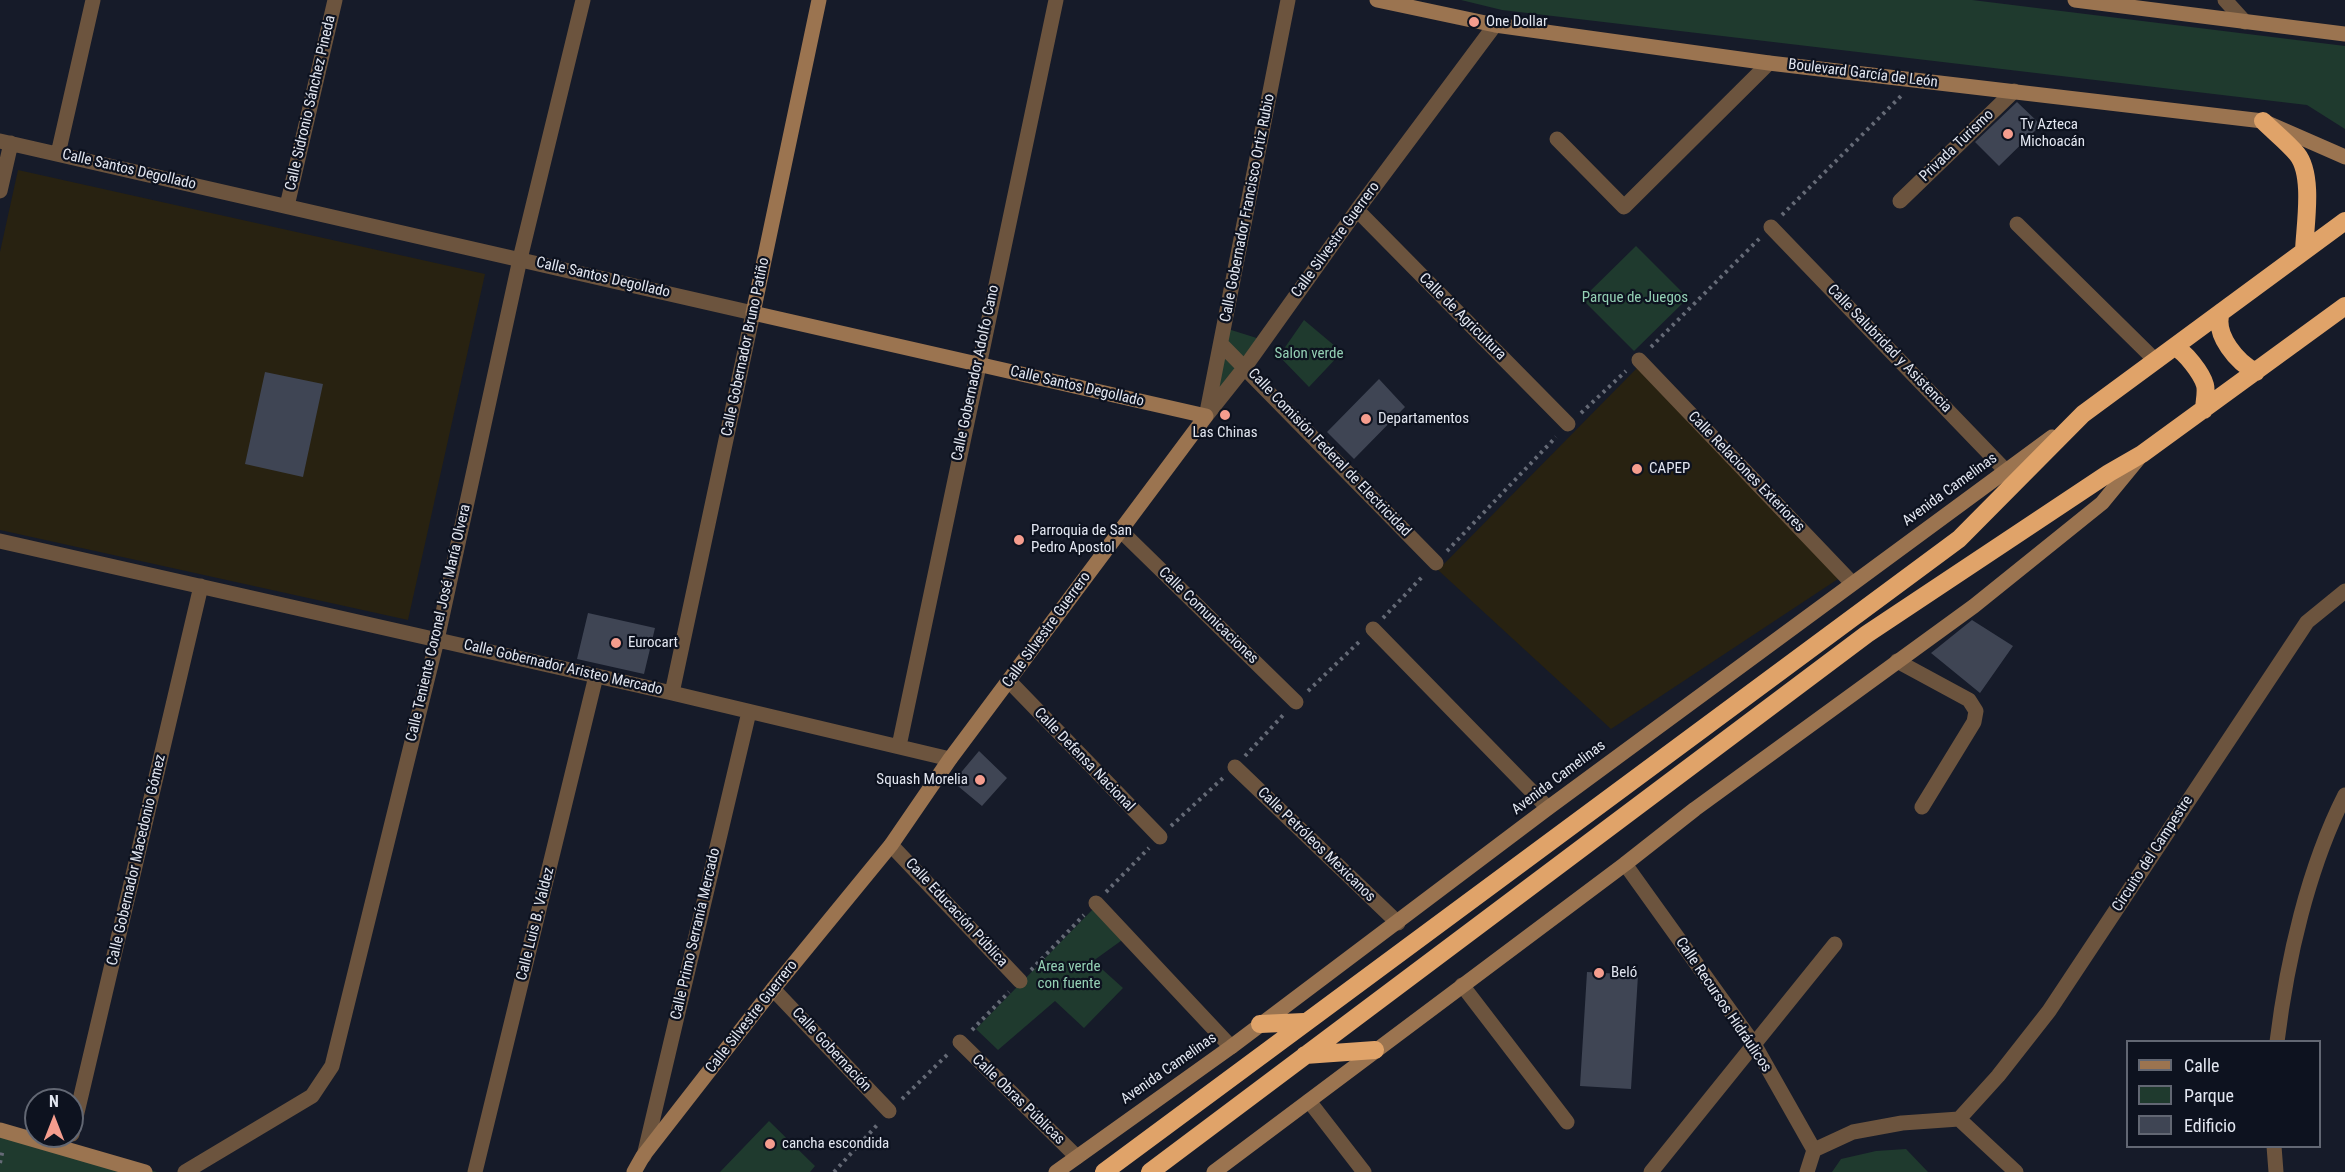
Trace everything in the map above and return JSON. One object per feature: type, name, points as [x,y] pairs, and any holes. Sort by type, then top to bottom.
[{"type":"highway","points":[[2263,121],[2298,156],[2306,175],[2304,251]]},
{"type":"highway","name":"Avenida Camelinas","points":[[1104,1172],[1959,539],[2083,414],[2345,221]]},
{"type":"highway","points":[[1150,1172],[1867,634],[2109,473],[2142,454],[2345,306]]},
{"type":"highway","points":[[2221,312],[2219,318],[2223,334],[2235,356],[2256,372]]},
{"type":"highway","points":[[2175,347],[2180,349],[2191,362],[2205,385],[2204,410]]},
{"type":"highway","points":[[1260,1024],[1304,1022]]},
{"type":"highway","points":[[1305,1055],[1375,1050]]},
{"type":"street","points":[[58,154],[93,0]]},
{"type":"street","name":"Calle Sidronio Sánchez Pineda","points":[[287,206],[335,0]]},
{"type":"street","name":"Calle Teniente Coronel José María Olvera","points":[[185,1172],[312,1096],[332,1066],[437,640],[520,259],[583,0]]},
{"type":"street","name":"Calle Gobernador Bruno Patiño","points":[[672,693],[819,0]]},
{"type":"street","name":"Calle Gobernador Adolfo Cano","points":[[899,746],[1056,0]]},
{"type":"street","name":"Calle Gobernador Francisco Ortiz Rubio","points":[[1206,416],[1288,0]]},
{"type":"street","name":"Boulevard García de León","points":[[1377,0],[1495,25],[1770,63],[2263,121],[2345,157]]},
{"type":"street","points":[[2075,0],[2345,34]]},
{"type":"street","points":[[2225,0],[2245,22]]},
{"type":"street","name":"Calle Silvestre Guerrero","points":[[634,1172],[773,989],[891,845],[950,759],[1010,682],[1120,530],[1245,367],[1357,210],[1495,25]]},
{"type":"street","points":[[1557,139],[1624,207],[1770,63]]},
{"type":"street","name":"Privada Turismo","points":[[1900,201],[2014,92]]},
{"type":"street","points":[[0,191],[5,142]]},
{"type":"street","name":"Calle Santos Degollado","points":[[5,142],[1206,416]]},
{"type":"street","name":"Calle de Agricultura","points":[[1357,210],[1568,424]]},
{"type":"street","points":[[2017,224],[2156,361]]},
{"type":"street","name":"Calle Salubridad y Asistencia","points":[[1771,226],[2006,471]]},
{"type":"street","name":"Calle Comisión Federal de Electricidad","points":[[1221,344],[1436,563]]},
{"type":"street","name":"Calle Relaciones Exteriores","points":[[1639,360],[1852,584]]},
{"type":"street","name":"Avenida Camelinas","points":[[1056,1172],[1231,1047],[1548,808],[2083,414]]},
{"type":"street","points":[[1214,1172],[1695,809],[1974,606],[2102,503],[2142,454]]},
{"type":"street","name":"Calle Comunicaciones","points":[[1120,530],[1296,702]]},
{"type":"street","name":"Calle Gobernador Aristeo Mercado","points":[[0,541],[672,693],[950,759]]},
{"type":"street","name":"Calle Gobernador Macedonio Gómez","points":[[83,1088],[201,586]]},
{"type":"street","name":"Circuito del Campestre","points":[[1959,1119],[1998,1076],[2049,1011],[2307,622],[2345,591]]},
{"type":"street","points":[[1373,629],[1548,808]]},
{"type":"street","points":[[1898,661],[1969,700],[1976,711],[1974,722],[1922,807]]},
{"type":"street","name":"Calle Luis B. Valdez","points":[[475,1172],[596,676]]},
{"type":"street","name":"Calle Defensa Nacional","points":[[1010,682],[1160,837]]},
{"type":"street","name":"Calle Primo Serranía Mercado","points":[[644,1156],[749,712]]},
{"type":"street","name":"Calle Petróleos Mexicanos","points":[[1234,767],[1398,923]]},
{"type":"street","points":[[2277,1040],[2281,1006],[2304,899],[2345,795]]},
{"type":"street","name":"Calle Educación Pública","points":[[891,845],[1020,981]]},
{"type":"street","name":"Calle Recursos Hidráulicos","points":[[1625,864],[1754,1044],[1814,1150]]},
{"type":"street","points":[[1096,903],[1231,1047]]},
{"type":"street","points":[[1651,1172],[1835,944]]},
{"type":"street","points":[[1462,985],[1567,1122]]},
{"type":"street","name":"Calle Gobernación","points":[[773,989],[889,1111]]},
{"type":"street","name":"Calle Obras Públicas","points":[[960,1042],[1077,1157]]},
{"type":"street","points":[[1309,1101],[1364,1172]]},
{"type":"street","points":[[1807,1172],[1814,1150],[1853,1132],[1902,1123],[1959,1119],[2016,1172]]},
{"type":"street","points":[[2,1138],[24,1139]]},
{"type":"street","points":[[84,1146],[145,1172]]},
{"type":"street","points":[[2274,1148],[2276,1172]]},
{"type":"path","points":[[0,1163],[2,1138]]},
{"type":"shaded area","points":[[18,170],[485,274],[408,620],[0,530],[0,252]]},
{"type":"shaded area","name":"CAPEP","points":[[1638,367],[1841,577],[1611,729],[1438,570]]},
{"type":"green space","points":[[1461,0],[1972,0],[2345,46],[2345,129],[2307,105],[1502,10]]},
{"type":"green space","name":"Parque de Juegos","points":[[1636,246],[1688,298],[1634,351],[1582,299]]},
{"type":"green space","name":"Salon verde","points":[[1304,320],[1342,352],[1309,387],[1279,356]]},
{"type":"green space","points":[[1228,329],[1263,340],[1211,406]]},
{"type":"green space","name":"Area verde con fuente","points":[[1095,907],[1125,938],[1093,961],[1123,988],[1084,1028],[1055,1001],[998,1050],[976,1029]]},
{"type":"green space","name":"cancha escondida","points":[[769,1121],[815,1166],[810,1172],[720,1172]]},
{"type":"green space","points":[[0,1127],[24,1134],[24,1148],[73,1148],[157,1172],[0,1172]]},
{"type":"green space","points":[[1906,1149],[1928,1172],[1832,1172],[1841,1159],[1876,1151]]},
{"type":"building","name":"Tv Azteca Michoacán","points":[[2017,102],[2041,125],[1999,166],[1975,142]]},
{"type":"building","points":[[265,372],[323,384],[303,477],[245,464]]},
{"type":"building","name":"Departamentos","points":[[1379,379],[1405,407],[1354,459],[1327,432]]},
{"type":"building","name":"Eurocart","points":[[588,613],[655,628],[644,674],[577,659]]},
{"type":"building","points":[[1972,620],[2013,646],[1980,693],[1931,653]]},
{"type":"building","name":"Squash Morelia","points":[[979,751],[1007,778],[982,806],[953,782]]},
{"type":"building","points":[[1587,972],[1638,975],[1631,1089],[1580,1086]]},
{"type":"place","name":"One Dollar","points":[[1474,22]]},
{"type":"place","name":"Tv Azteca Michoacán","points":[[2008,134]]},
{"type":"place","name":"Las Chinas","points":[[1225,415]]},
{"type":"place","name":"Departamentos","points":[[1366,419]]},
{"type":"place","name":"CAPEP","points":[[1637,469]]},
{"type":"place","name":"Parroquia de San Pedro Apostol","points":[[1019,540]]},
{"type":"place","name":"Eurocart","points":[[616,643]]},
{"type":"place","name":"Squash Morelia","points":[[980,780]]},
{"type":"place","name":"Beló","points":[[1599,973]]},
{"type":"place","name":"cancha escondida","points":[[770,1144]]}]
